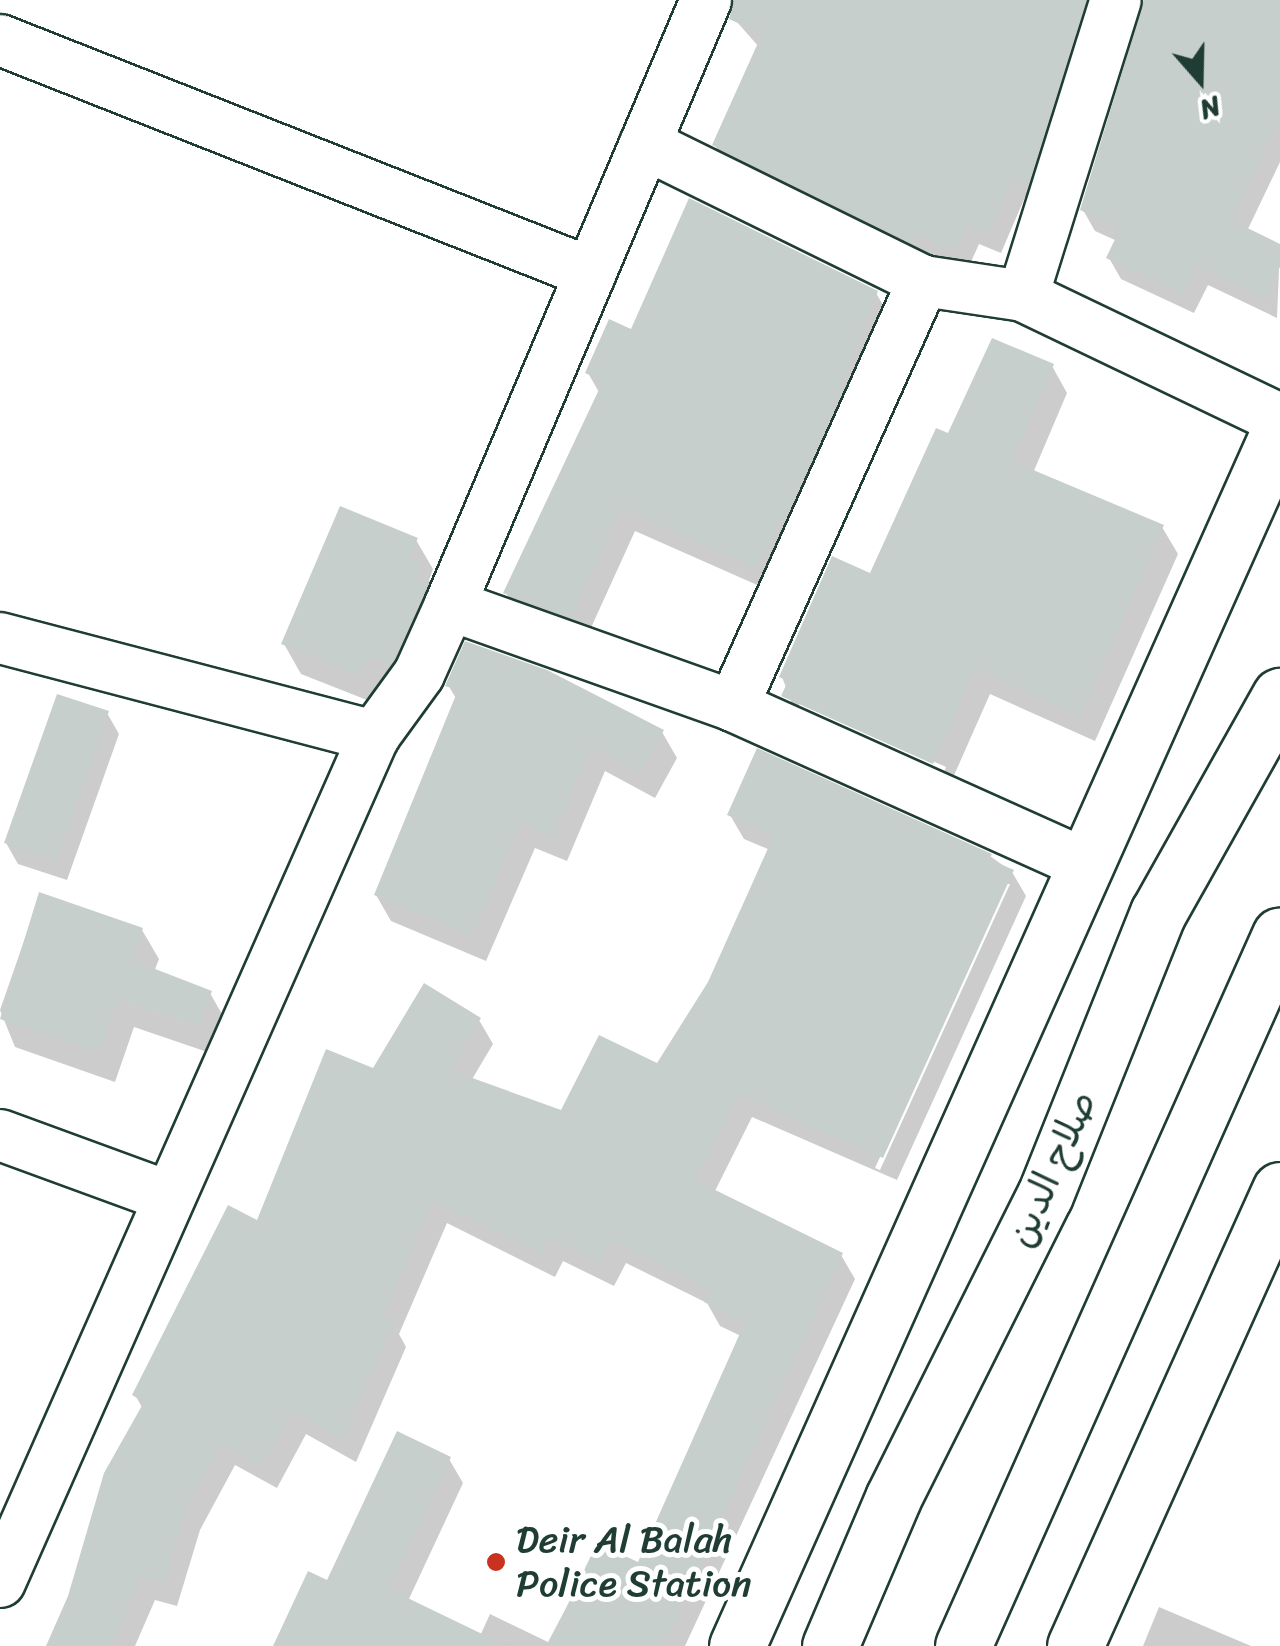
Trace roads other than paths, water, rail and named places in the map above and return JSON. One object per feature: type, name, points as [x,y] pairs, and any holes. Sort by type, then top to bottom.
[{"type":"main road","points":[[737,1646],[1083,863],[1280,430]]},
{"type":"main road","name":"صلاح الدين","points":[[830,1646],[894,1498],[1045,1196],[1158,914],[1280,696]]},
{"type":"main road","points":[[964,1646],[1280,935]]},
{"type":"main road","points":[[1075,1646],[1273,1221]]},
{"type":"street","points":[[0,1582],[374,736],[418,674],[450,605],[706,0]]},
{"type":"street","points":[[1023,296],[1116,0]]},
{"type":"street","points":[[0,40],[591,273]]},
{"type":"street","points":[[645,144],[922,281],[1023,296],[1280,419]]},
{"type":"street","points":[[733,706],[922,281]]},
{"type":"street","points":[[450,605],[733,706],[1083,863]]},
{"type":"street","points":[[0,638],[374,736]]},
{"type":"street","points":[[0,1135],[168,1196]]},
{"type":"place","name":"Deir Al Balah Police Station","points":[[496,1562]]}]
